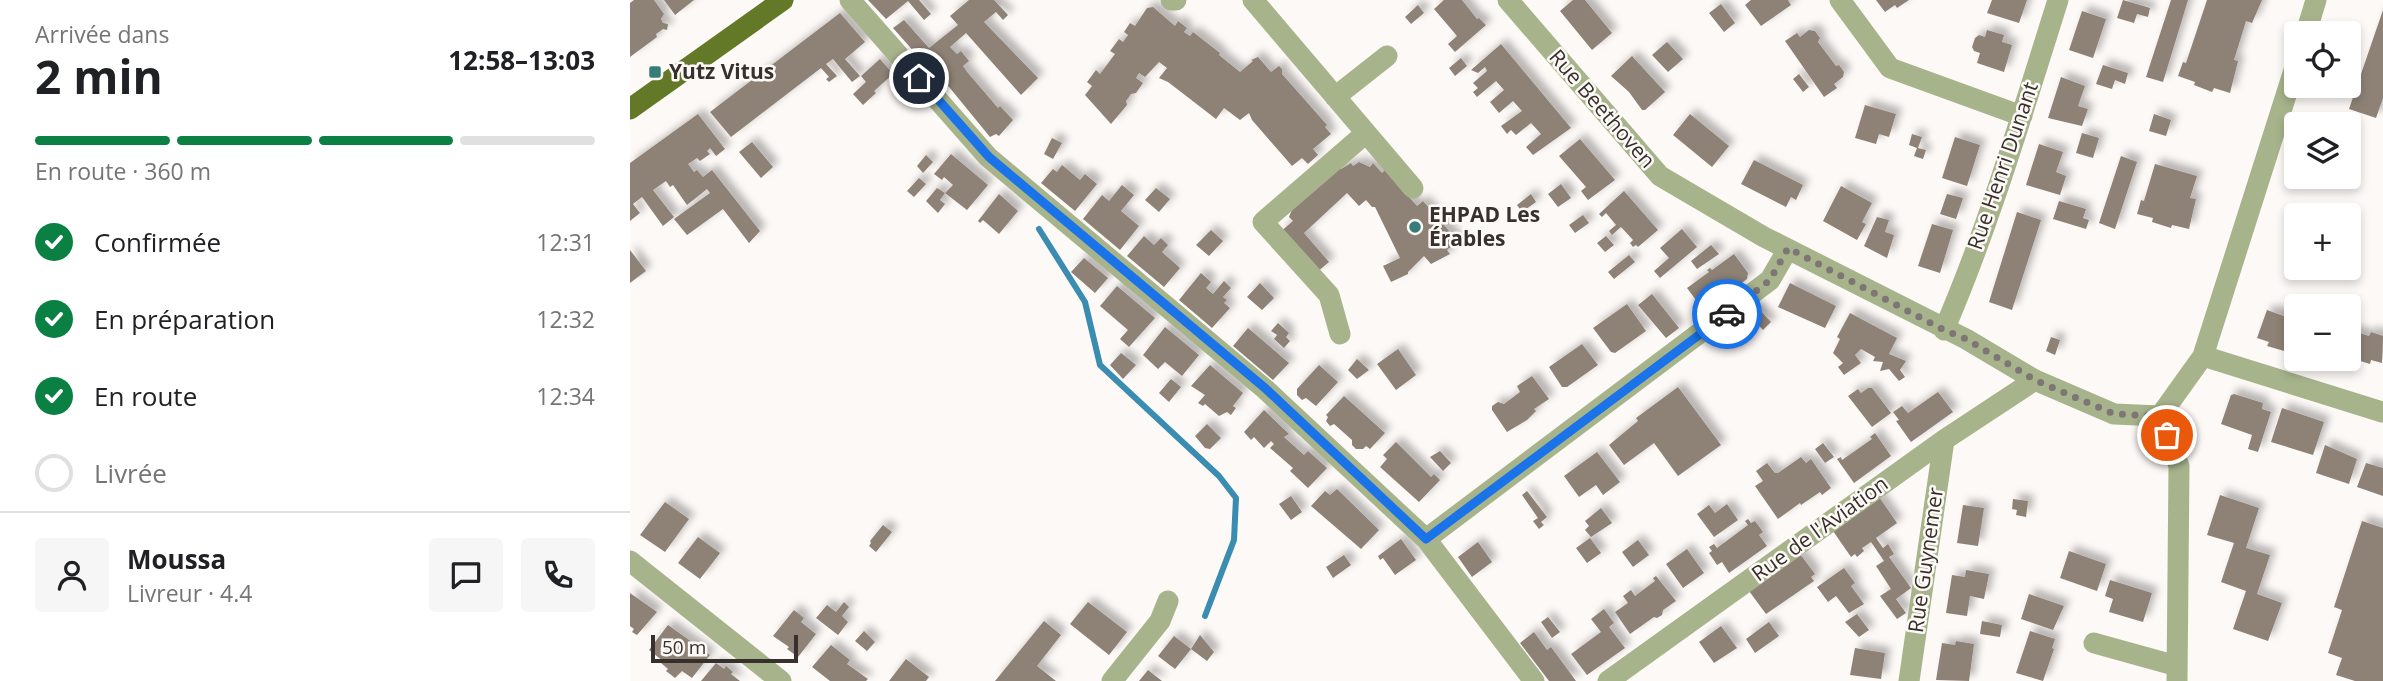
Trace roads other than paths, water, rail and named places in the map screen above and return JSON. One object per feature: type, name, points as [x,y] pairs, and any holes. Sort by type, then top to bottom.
[{"type":"main road","points":[[630,108],[783,0]]},
{"type":"street","points":[[850,0],[989,157],[1265,388],[1426,539],[1534,681]]},
{"type":"street","points":[[1253,0],[1413,188]]},
{"type":"street","name":"Rue Beethoven","points":[[1508,0],[1660,176],[1764,237],[1966,339],[2035,380],[2114,414],[2160,416]]},
{"type":"street","points":[[1840,0],[1890,68],[2022,116]]},
{"type":"street","name":"Rue Henri Dunant","points":[[1944,330],[1958,299],[2022,116],[2058,0]]},
{"type":"street","points":[[2310,21],[2316,0]]},
{"type":"street","points":[[1335,97],[1387,56]]},
{"type":"street","points":[[2094,643],[2177,673],[2179,466],[2160,416],[2203,356],[2285,98]]},
{"type":"street","points":[[1340,334],[1329,295],[1263,222],[1366,133]]},
{"type":"street","points":[[1426,539],[1770,280],[1788,248]]},
{"type":"street","points":[[2203,356],[2382,412]]},
{"type":"street","name":"Rue de l'Aviation","points":[[1608,681],[1944,440],[2035,380]]},
{"type":"street","name":"Rue Guynemer","points":[[1909,681],[1944,440]]},
{"type":"street","points":[[630,561],[781,681]]},
{"type":"street","points":[[1112,681],[1160,621],[1168,601]]},
{"type":"waterway","points":[[1039,229],[1085,302],[1100,365],[1219,476],[1236,498],[1234,540],[1205,616]]},
{"type":"place","name":"Yutz Vitus","points":[[655,72]]},
{"type":"place","name":"EHPAD Les Érables","points":[[1415,227]]}]
